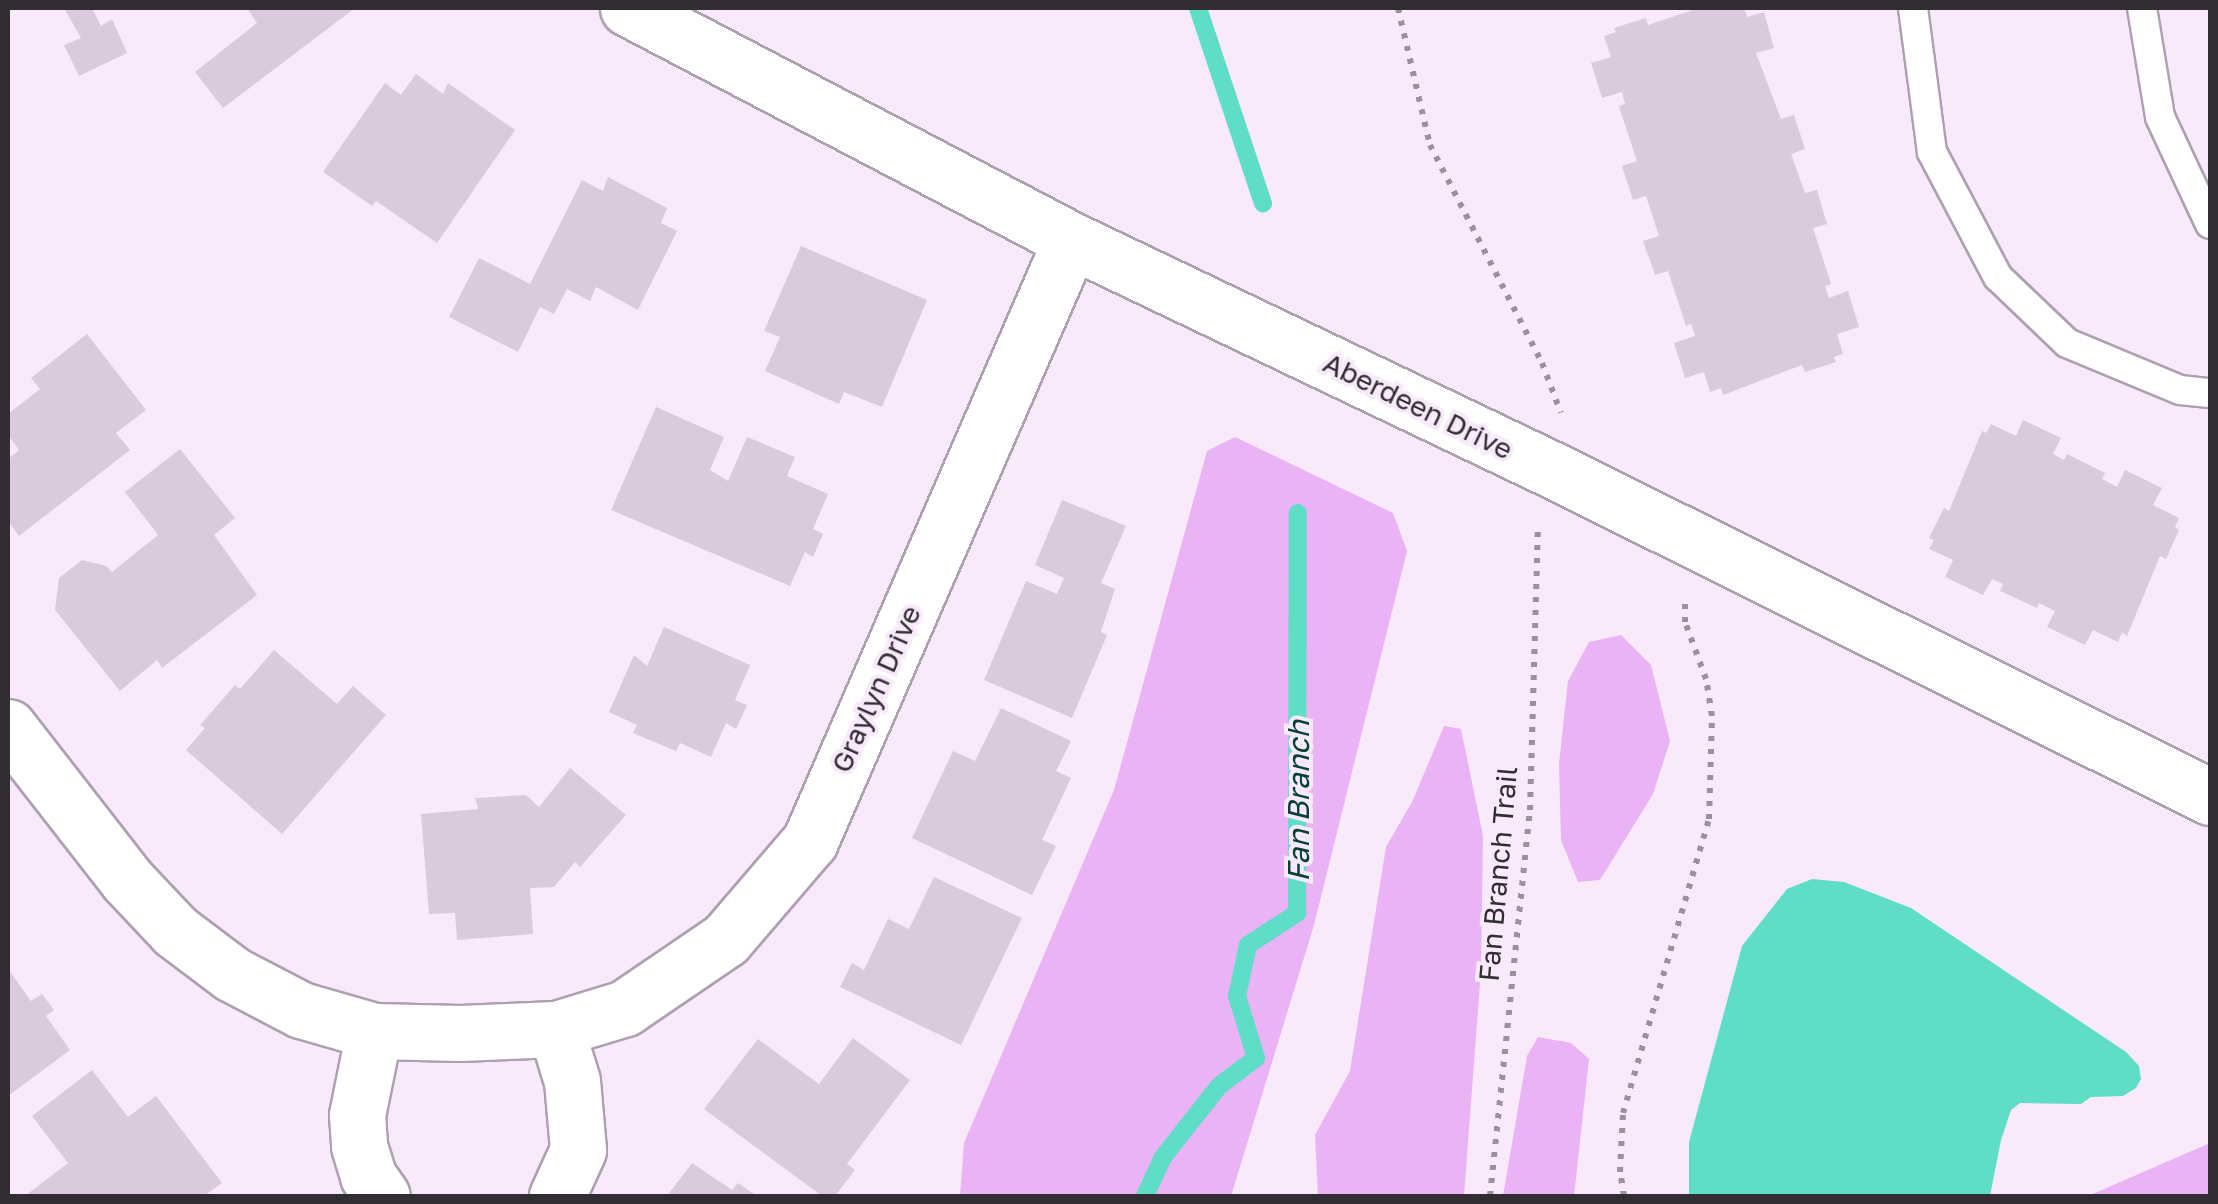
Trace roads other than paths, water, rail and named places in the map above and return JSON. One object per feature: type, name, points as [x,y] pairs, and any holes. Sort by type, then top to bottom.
[{"type":"street","name":"Aberdeen Drive","points":[[628,8],[1072,240],[1558,473],[2210,797]]},
{"type":"street","name":"Graylyn Drive","points":[[8,727],[127,880],[176,931],[232,974],[301,1010],[374,1031],[460,1034],[556,1029],[625,1008],[726,939],[810,841],[1072,240]]},
{"type":"street","points":[[556,1029],[572,1082],[578,1150],[557,1196]]},
{"type":"street","points":[[374,1031],[357,1116],[358,1146],[368,1176],[382,1196]]},
{"type":"lane","points":[[1912,8],[1932,152],[1998,277],[2067,343],[2180,390],[2210,392]]},
{"type":"lane","points":[[2142,8],[2160,117],[2210,224]]},
{"type":"waterway","name":"Fan Branch","points":[[1198,8],[1263,203]]},
{"type":"waterway","name":"Fan Branch","points":[[1145,1196],[1163,1157],[1219,1086],[1256,1058],[1237,996],[1248,945],[1297,913],[1298,513]]}]
